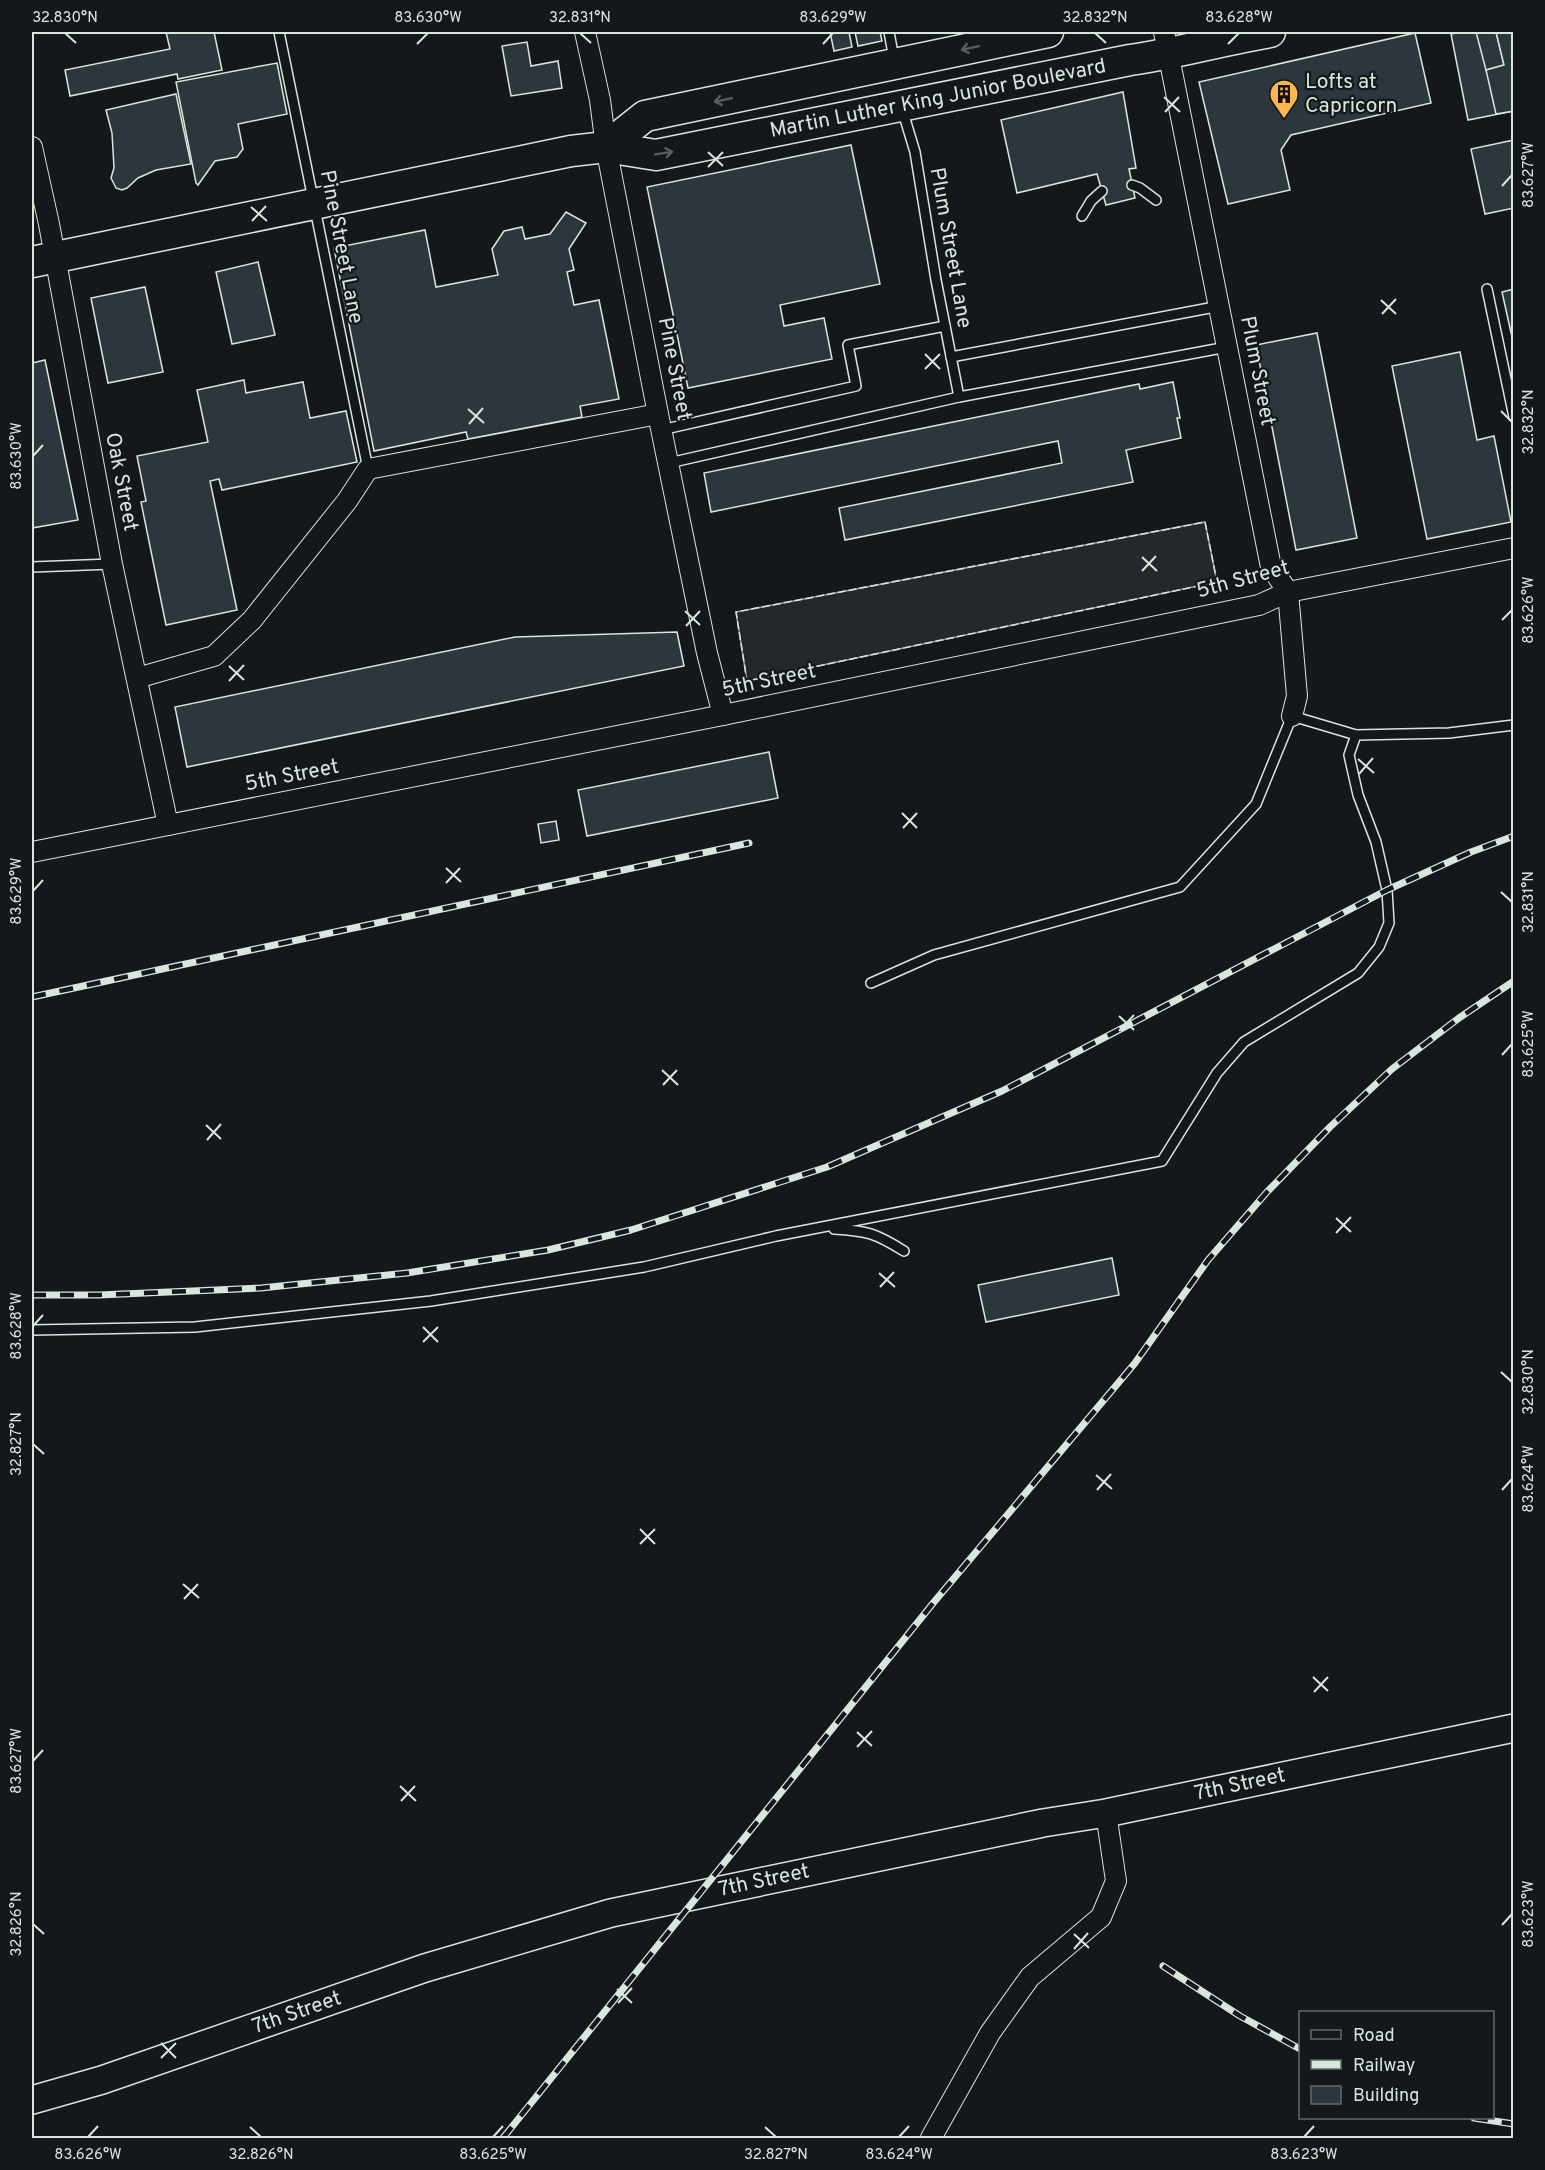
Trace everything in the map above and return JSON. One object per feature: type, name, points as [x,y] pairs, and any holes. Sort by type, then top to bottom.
[{"type":"main road","name":"Martin Luther King Junior Boulevard","points":[[606,147],[645,116],[1048,32]]},
{"type":"main road","name":"Martin Luther King Junior Boulevard","points":[[43,260],[571,151],[606,147],[656,155],[1122,62],[1167,43],[1204,44],[1270,32]]},
{"type":"street","name":"Pine Street","points":[[585,32],[600,100],[606,147],[660,422],[707,653],[723,715]]},
{"type":"street","name":"Plum Street","points":[[1167,43],[1271,567],[1288,592],[1297,696],[1292,716]]},
{"type":"street","name":"Oak Street","points":[[32,147],[49,224],[43,260],[168,825]]},
{"type":"street","points":[[136,678],[214,656],[252,620],[347,501],[368,469],[660,422]]},
{"type":"street","name":"5th Street","points":[[32,852],[723,715],[1259,605],[1288,592],[1514,548]]},
{"type":"street","name":"7th Street","points":[[32,2100],[113,2076],[425,1968],[611,1913],[1514,1728]]},
{"type":"street","points":[[931,2139],[990,2034],[1030,1977],[1101,1917],[1116,1881],[1106,1813]]},
{"type":"lane","name":"Pine Street Lane","points":[[279,32],[368,469]]},
{"type":"lane","points":[[889,32],[896,64]]},
{"type":"lane","name":"Plum Street Lane","points":[[901,107],[915,152],[959,398]]},
{"type":"lane","points":[[1132,185],[1156,200]]},
{"type":"lane","points":[[1082,216],[1091,201],[1102,191]]},
{"type":"lane","points":[[1487,289],[1514,417]]},
{"type":"lane","points":[[951,357],[1220,306]]},
{"type":"lane","points":[[660,422],[856,386],[848,345],[945,326]]},
{"type":"lane","points":[[669,463],[959,398],[1227,347]]},
{"type":"lane","points":[[32,567],[112,564]]},
{"type":"lane","points":[[871,983],[934,955],[1180,887],[1256,804],[1292,716],[1356,735],[1449,733],[1514,726]]},
{"type":"lane","points":[[32,1330],[195,1327],[431,1301],[644,1267],[820,1228],[1162,1161],[1217,1073],[1244,1042],[1358,973],[1379,947],[1389,923],[1387,890],[1376,842],[1358,795],[1349,755],[1356,735]]},
{"type":"lane","points":[[820,1228],[860,1230],[879,1235],[904,1251]]},
{"type":"shaded area","points":[[1205,522],[1217,582],[747,681],[736,612]]},
{"type":"building","points":[[166,32],[214,32],[222,70],[178,79],[177,74],[70,96],[65,70],[170,49]]},
{"type":"building","points":[[830,32],[849,32],[852,47],[834,51]]},
{"type":"building","points":[[855,32],[880,32],[882,41],[858,46]]},
{"type":"building","points":[[1476,32],[1496,32],[1504,65],[1486,70]]},
{"type":"building","points":[[1496,32],[1514,32],[1514,111],[1496,114],[1486,70],[1504,65]]},
{"type":"building","points":[[1514,32],[1514,111],[1468,120],[1451,34]]},
{"type":"building","name":"Lofts at Capricorn","points":[[1415,33],[1431,103],[1291,135],[1281,150],[1290,190],[1228,204],[1199,82]]},
{"type":"building","points":[[527,42],[531,66],[558,61],[562,88],[511,96],[502,46]]},
{"type":"building","points":[[277,63],[287,114],[238,124],[243,149],[237,157],[215,161],[198,185],[176,82]]},
{"type":"building","points":[[1123,92],[1136,168],[1129,169],[1135,198],[1106,205],[1097,174],[1017,193],[1001,120]]},
{"type":"building","points":[[176,94],[191,164],[156,170],[138,178],[127,188],[122,190],[116,188],[111,178],[114,168],[112,133],[106,110]]},
{"type":"building","points":[[1514,140],[1514,208],[1485,214],[1471,149]]},
{"type":"building","points":[[851,145],[880,284],[780,305],[784,326],[824,318],[832,359],[688,388],[647,187]]},
{"type":"building","points":[[566,212],[586,223],[569,249],[574,270],[567,272],[574,305],[599,300],[619,399],[580,406],[582,417],[468,439],[466,432],[374,451],[334,248],[425,230],[436,287],[498,275],[492,249],[504,231],[522,227],[525,239],[550,234]]},
{"type":"building","points":[[258,262],[275,335],[232,344],[216,272]]},
{"type":"building","points":[[145,287],[163,372],[108,383],[91,298]]},
{"type":"building","points":[[1514,289],[1514,346],[1502,292]]},
{"type":"building","points":[[1317,333],[1357,538],[1296,550],[1256,345]]},
{"type":"building","points":[[1460,352],[1477,440],[1494,436],[1511,522],[1427,539],[1392,366]]},
{"type":"building","points":[[45,360],[78,520],[32,528],[32,363]]},
{"type":"building","points":[[244,380],[246,393],[303,382],[310,418],[346,411],[357,462],[222,490],[219,479],[210,481],[237,610],[166,625],[141,502],[146,501],[137,456],[208,442],[197,390]]},
{"type":"building","points":[[1173,382],[1180,418],[1177,418],[1181,438],[1126,450],[1133,482],[845,540],[839,508],[1062,463],[1058,441],[711,512],[704,473],[1139,384],[1140,389]]},
{"type":"building","points":[[677,632],[684,666],[187,767],[175,707],[515,637]]},
{"type":"building","points":[[769,752],[778,798],[587,836],[578,790]]},
{"type":"building","points":[[556,821],[559,840],[541,843],[538,824]]},
{"type":"building","points":[[1112,1258],[1119,1295],[986,1322],[978,1285]]},
{"type":"railway","points":[[32,1295],[99,1295],[261,1288],[407,1273],[548,1250],[631,1230],[827,1167],[1002,1091],[1387,890],[1471,852],[1514,836]]},
{"type":"railway","points":[[32,997],[749,843]]},
{"type":"railway","points":[[503,2138],[934,1602],[1135,1363],[1208,1260],[1267,1192],[1330,1127],[1392,1069],[1459,1018],[1514,981]]},
{"type":"railway","points":[[1163,1966],[1240,2016],[1299,2048]]},
{"type":"railway","points":[[1481,2119],[1514,2124]]},
{"type":"fence","points":[[1205,522],[1217,582],[747,681],[736,612],[1205,522]]},
{"type":"place","name":"Lofts at Capricorn","points":[[1284,120]]}]
